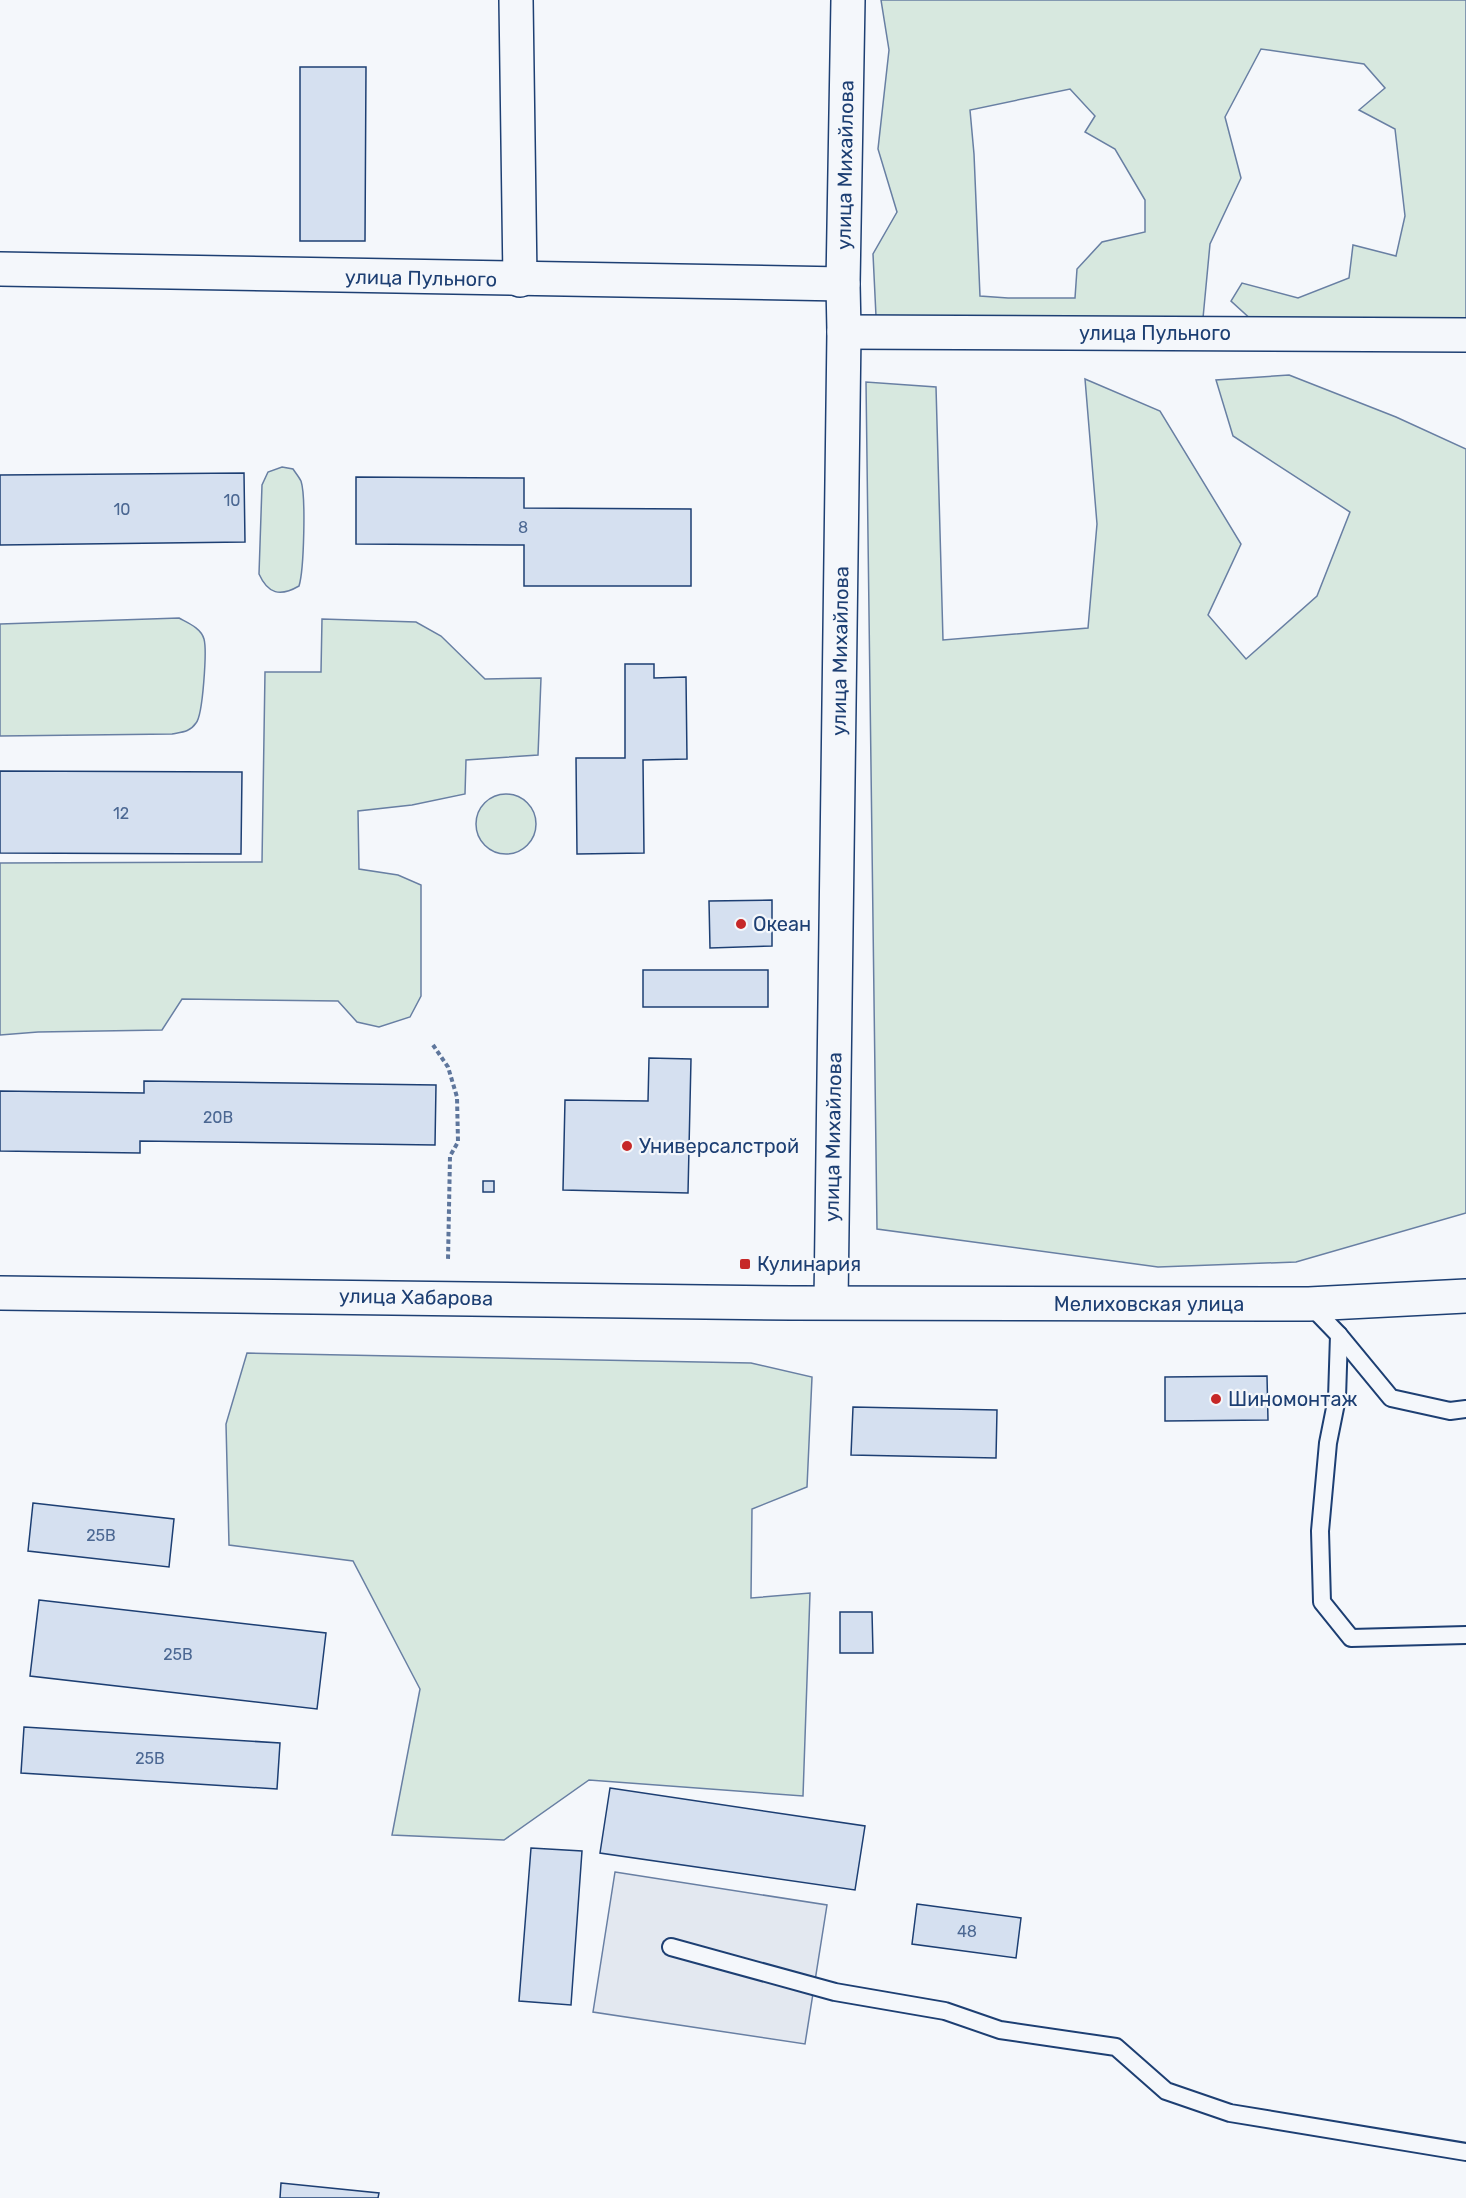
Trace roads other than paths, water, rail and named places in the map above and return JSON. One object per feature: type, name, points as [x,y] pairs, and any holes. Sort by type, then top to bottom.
[{"type":"street","points":[[516,0],[520,280]]},
{"type":"street","name":"улица Михайлова","points":[[831,1302],[848,0]]},
{"type":"street","name":"улица Пульного","points":[[0,269],[843,284]]},
{"type":"street","name":"улица Пульного","points":[[844,332],[1466,335]]},
{"type":"street","name":"улица Хабарова","points":[[0,1293],[831,1302]]},
{"type":"street","name":"Мелиховская улица","points":[[831,1302],[1310,1304],[1466,1296]]},
{"type":"lane","points":[[1310,1304],[1391,1398],[1450,1411],[1466,1409]]},
{"type":"lane","points":[[1339,1335],[1337,1398],[1328,1443],[1320,1531],[1322,1602],[1351,1638],[1466,1635]]},
{"type":"lane","points":[[671,1947],[835,1992],[945,2011],[1000,2030],[1116,2047],[1166,2091],[1230,2113],[1466,2152]]},
{"type":"place","name":"Океан","points":[[741,924]]},
{"type":"place","name":"Универсалстрой","points":[[627,1146]]},
{"type":"place","name":"Кулинария","points":[[745,1264]]},
{"type":"place","name":"Шиномонтаж","points":[[1216,1399]]}]
